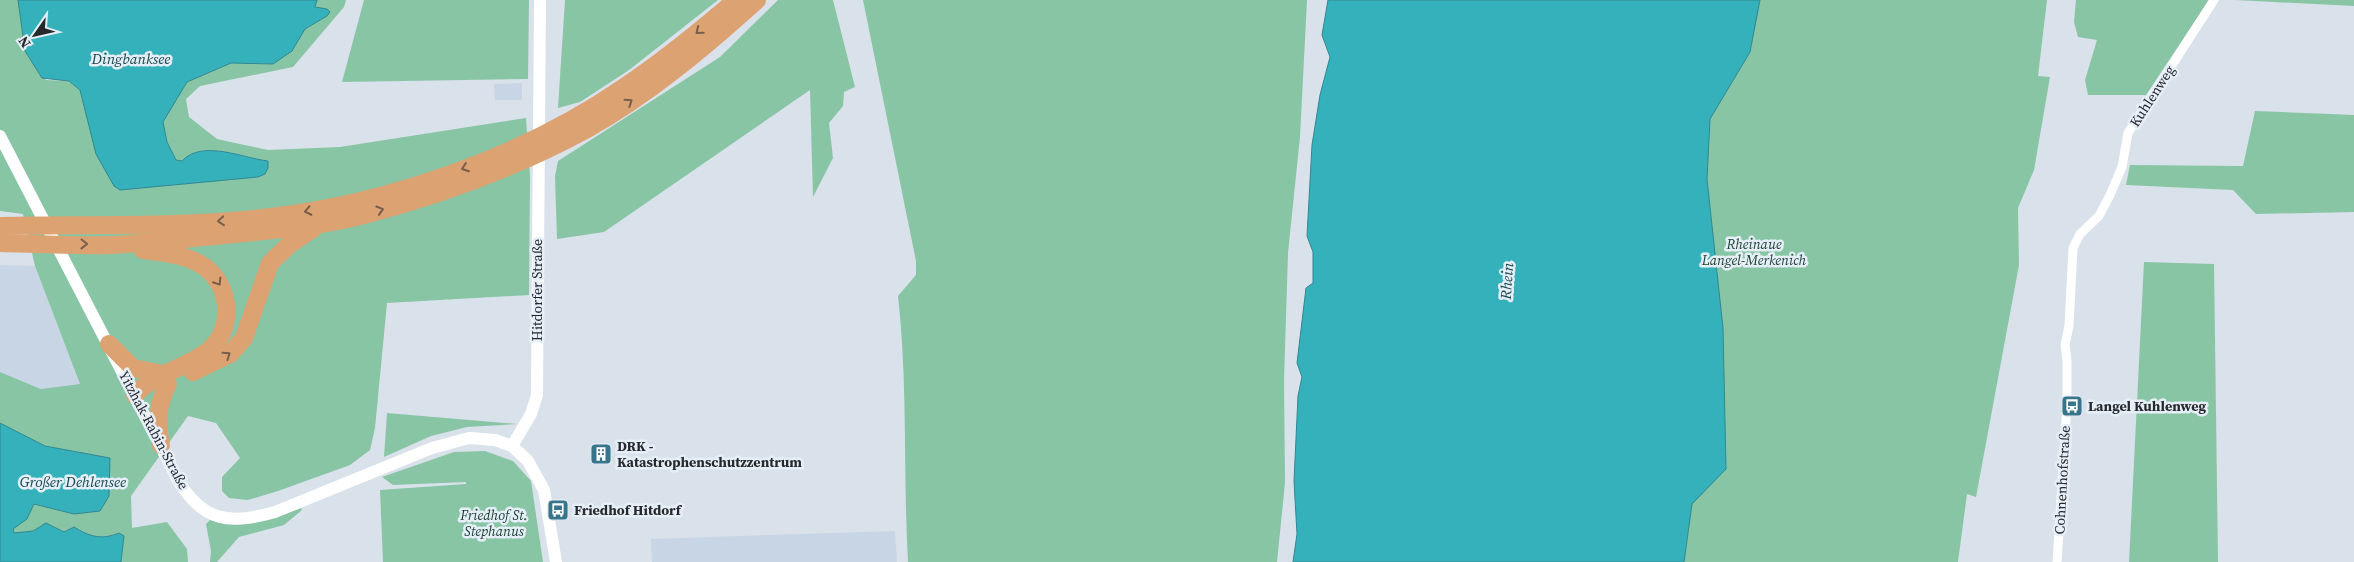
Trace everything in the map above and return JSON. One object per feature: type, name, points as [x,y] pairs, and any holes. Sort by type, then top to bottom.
[{"type":"highway","points":[[565,131],[687,41],[736,0]]},
{"type":"highway","points":[[0,226],[193,224],[297,214],[401,190],[510,158],[631,100],[725,29],[757,0]]},
{"type":"highway","points":[[0,243],[110,245],[260,232],[321,224],[396,206],[486,176],[510,158]]},
{"type":"highway","points":[[109,344],[133,368],[165,380],[230,354],[244,338],[270,264],[290,244],[321,224]]},
{"type":"highway","points":[[110,245],[184,255],[208,269],[218,281],[226,298],[225,324],[221,336],[209,351],[165,380],[148,394],[135,395]]},
{"type":"highway","points":[[161,445],[158,424],[165,380]]},
{"type":"street","name":"Hitdorfer Straße","points":[[512,446],[531,414],[537,395],[540,0]]},
{"type":"street","name":"Kuhlenweg","points":[[2073,248],[2080,234],[2099,216],[2110,195],[2122,167],[2128,133],[2214,0]]},
{"type":"street","name":"Yitzhak-Rabin-Straße","points":[[0,136],[178,480],[196,504],[213,515],[238,520],[275,512],[432,448],[469,438],[495,440],[512,446]]},
{"type":"street","name":"Cohnenhofstraße","points":[[2057,562],[2067,404],[2067,361],[2064,345],[2069,326],[2073,248]]},
{"type":"street","points":[[512,446],[528,461],[544,490],[556,562]]},
{"type":"shaded area","points":[[522,83],[522,100],[495,100],[494,84]]},
{"type":"shaded area","points":[[0,265],[35,266],[80,384],[41,389],[0,372]]},
{"type":"shaded area","points":[[895,531],[897,562],[652,562],[651,539]]},
{"type":"green space","points":[[0,0],[18,0],[25,51],[46,80],[69,81],[80,90],[85,110],[120,190],[258,177],[265,174],[268,161],[223,151],[200,151],[182,161],[176,160],[167,142],[162,122],[187,82],[231,63],[273,64],[292,51],[305,29],[327,16],[327,9],[314,7],[317,0],[346,0],[344,7],[293,67],[200,86],[186,99],[189,117],[217,139],[268,150],[340,147],[526,118],[530,176],[529,295],[387,303],[375,428],[370,450],[350,465],[278,491],[248,500],[229,498],[222,491],[222,477],[240,458],[216,423],[188,416],[131,496],[132,528],[167,522],[187,549],[188,562],[121,562],[124,536],[119,533],[102,537],[85,533],[74,527],[64,532],[46,523],[33,531],[14,534],[12,529],[27,519],[34,504],[74,514],[89,511],[109,458],[45,446],[0,423],[0,372],[41,389],[80,384],[35,266],[23,214],[0,211]]},
{"type":"green space","points":[[364,0],[529,0],[528,79],[342,82]]},
{"type":"green space","points":[[565,0],[718,0],[629,70],[580,102],[558,108]]},
{"type":"green space","points":[[778,0],[833,0],[855,87],[844,92],[843,106],[829,123],[833,158],[813,197],[810,90],[604,232],[557,239],[555,176],[558,161],[720,57]]},
{"type":"green space","points":[[863,0],[1307,0],[1300,137],[1288,253],[1284,381],[1285,483],[1277,562],[908,562],[903,363],[898,296],[916,275],[916,261]]},
{"type":"green space","name":"Rheinaue Langel-Merkenich","points":[[1520,0],[2047,0],[2038,76],[2050,77],[2034,170],[2018,208],[2019,265],[1976,497],[1967,494],[1958,562],[1482,562]]},
{"type":"green space","points":[[2076,0],[2209,0],[2146,95],[2088,95],[2085,80],[2097,40],[2078,37],[2074,22]]},
{"type":"green space","points":[[2235,0],[2354,0],[2354,6]]},
{"type":"green space","points":[[2255,111],[2354,115],[2354,212],[2256,214],[2233,190],[2126,185],[2130,165],[2243,166]]},
{"type":"green space","points":[[2144,262],[2214,264],[2218,562],[2129,562]]},
{"type":"green space","points":[[387,413],[517,424],[467,427],[431,436],[384,457]]},
{"type":"green space","name":"Friedhof St. Stephanus","points":[[485,451],[513,461],[531,481],[543,562],[383,562],[380,490],[466,484],[466,482],[393,485],[382,477],[454,452]]},
{"type":"green space","points":[[301,508],[302,510],[284,525],[239,537],[217,562],[210,562],[211,551],[206,524],[210,520],[222,523],[245,524],[267,520]]},
{"type":"water","name":"Dingbanksee","points":[[18,0],[317,0],[315,7],[327,9],[330,12],[327,16],[305,29],[292,51],[273,64],[231,63],[187,82],[163,122],[167,142],[176,160],[182,161],[200,151],[223,152],[268,161],[268,168],[265,174],[258,177],[120,190],[114,186],[96,154],[80,90],[69,81],[42,78],[25,51]]},
{"type":"water","name":"Rhein","points":[[1328,0],[1760,0],[1750,52],[1710,119],[1707,179],[1723,328],[1726,469],[1692,504],[1684,562],[1293,562],[1297,534],[1294,481],[1298,396],[1302,377],[1297,363],[1306,288],[1313,283],[1313,252],[1307,236],[1312,145],[1320,95],[1330,57],[1322,35]]},
{"type":"water","name":"Großer Dehlensee","points":[[0,423],[45,446],[110,458],[109,496],[100,511],[74,514],[34,504],[27,519],[13,529],[14,533],[33,531],[46,523],[64,532],[74,527],[85,533],[102,537],[119,533],[124,536],[121,562],[0,562]]},
{"type":"place","name":"Langel Kuhlenweg","points":[[2072,406]]},
{"type":"place","name":"DRK - Katastrophenschutzzentrum","points":[[601,454]]},
{"type":"place","name":"Friedhof Hitdorf","points":[[558,510]]}]
